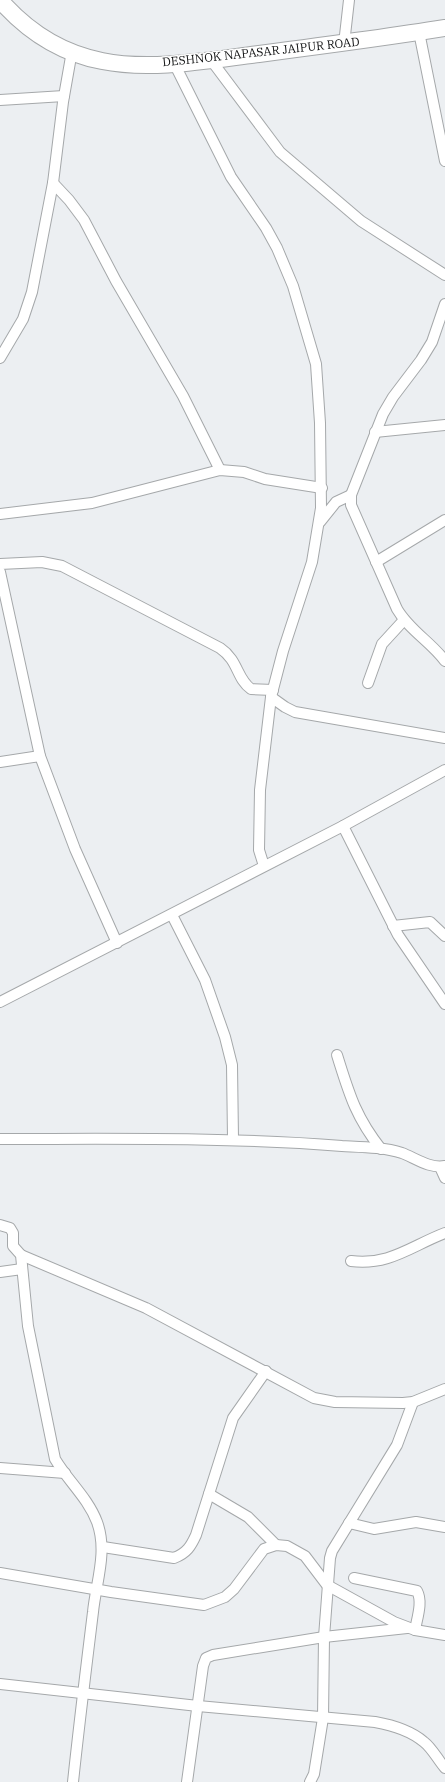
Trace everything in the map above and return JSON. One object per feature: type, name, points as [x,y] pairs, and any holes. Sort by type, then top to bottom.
[{"type":"main road","name":"DESHNOK NAPASAR JAIPUR ROAD","points":[[1,3],[36,33],[53,44],[102,61],[120,63],[174,63],[211,60],[344,44],[445,28]]},
{"type":"street","points":[[344,44],[349,0]]},
{"type":"street","points":[[419,32],[445,160]]},
{"type":"street","points":[[0,358],[17,332],[28,306],[53,183],[64,96],[72,51]]},
{"type":"street","points":[[211,60],[280,152],[361,221],[445,275]]},
{"type":"street","points":[[174,63],[232,177],[266,228],[277,248],[293,286],[316,364],[322,488],[312,562],[283,651],[272,693],[260,790],[259,850],[264,866]]},
{"type":"street","points":[[0,100],[64,96]]},
{"type":"street","points":[[53,183],[69,200],[84,220],[116,281],[184,396],[220,470]]},
{"type":"street","points":[[445,304],[432,342],[421,360],[393,397],[375,432],[351,495],[352,505],[376,562],[404,620],[428,641],[445,661]]},
{"type":"street","points":[[375,432],[445,425]]},
{"type":"street","points":[[0,514],[92,503],[220,470],[244,472],[281,482],[322,488]]},
{"type":"street","points":[[318,524],[336,502],[351,495]]},
{"type":"street","points":[[376,562],[445,520]]},
{"type":"street","points":[[0,564],[42,562],[62,566],[220,648],[229,654],[234,660],[242,679],[251,689],[272,693],[285,707],[295,712],[445,738]]},
{"type":"street","points":[[0,572],[40,756],[75,849],[117,943]]},
{"type":"street","points":[[368,683],[382,644],[404,620]]},
{"type":"street","points":[[0,762],[40,756]]},
{"type":"street","points":[[0,1002],[343,826],[445,770]]},
{"type":"street","points":[[343,826],[393,926],[445,1004]]},
{"type":"street","points":[[172,915],[205,980],[225,1038],[232,1064],[233,1139]]},
{"type":"street","points":[[393,926],[430,922],[445,936]]},
{"type":"street","points":[[336,1054],[356,1114],[366,1131],[381,1149]]},
{"type":"street","points":[[0,1139],[233,1139],[381,1149],[402,1153],[423,1162],[443,1166],[445,1178]]},
{"type":"street","points":[[0,1225],[10,1228],[13,1233],[13,1246],[21,1255],[146,1308],[266,1371],[296,1390],[314,1398],[335,1402],[413,1402],[445,1389]]},
{"type":"street","points":[[351,1261],[367,1263],[380,1261],[445,1233]]},
{"type":"street","points":[[21,1255],[28,1326],[56,1459],[89,1505],[98,1523],[103,1547],[95,1590],[73,1782]]},
{"type":"street","points":[[0,1272],[22,1269]]},
{"type":"street","points":[[103,1547],[174,1558],[183,1555],[190,1548],[196,1535],[233,1418],[266,1371]]},
{"type":"street","points":[[310,1782],[314,1774],[323,1718],[324,1637],[327,1585],[332,1551],[397,1446],[413,1402]]},
{"type":"street","points":[[0,1468],[65,1473]]},
{"type":"street","points":[[209,1494],[248,1517],[276,1545]]},
{"type":"street","points":[[349,1523],[374,1529],[416,1522],[445,1527]]},
{"type":"street","points":[[0,1573],[95,1590],[191,1603],[209,1603],[225,1597],[234,1589],[264,1550],[276,1545],[287,1546],[305,1556],[327,1585],[394,1622],[412,1629],[445,1635]]},
{"type":"street","points":[[354,1578],[417,1591],[420,1596],[420,1605],[412,1629]]},
{"type":"street","points":[[187,1782],[203,1666],[206,1658],[213,1655],[324,1637],[412,1629]]},
{"type":"street","points":[[0,1684],[198,1706],[375,1722],[398,1728],[425,1742],[445,1768]]}]
